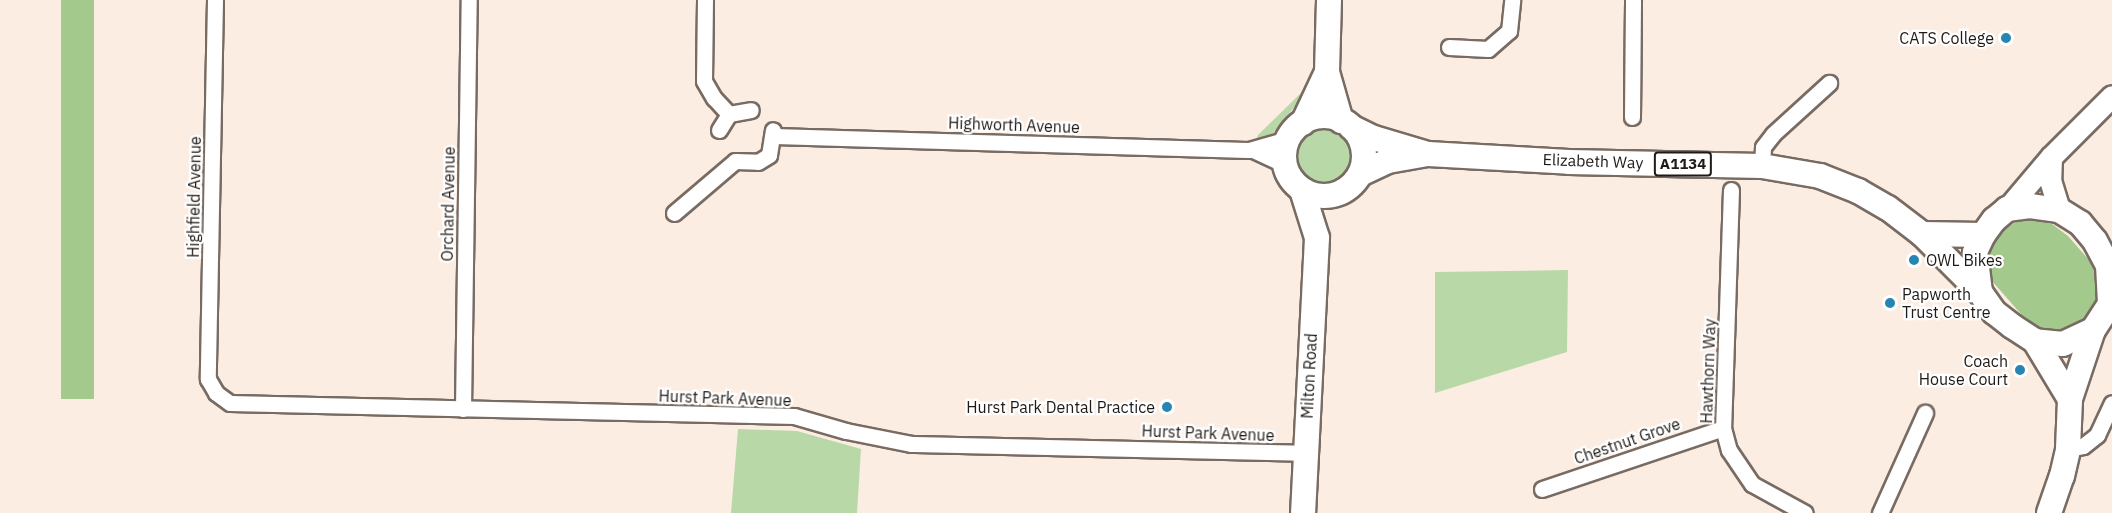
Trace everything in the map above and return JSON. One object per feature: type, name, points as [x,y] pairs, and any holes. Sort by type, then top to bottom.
[{"type":"main road","points":[[1329,0],[1327,72],[1346,124],[1362,145],[1363,165],[1360,174]]},
{"type":"main road","points":[[1285,165],[1296,131],[1327,72]]},
{"type":"main road","name":"A1134","points":[[1296,131],[1328,117],[1346,124]]},
{"type":"main road","name":"Elizabeth Way","points":[[1346,124],[1374,138],[1428,154]]},
{"type":"main road","name":"Elizabeth Way","points":[[1360,174],[1388,161],[1428,154],[1569,162],[1762,166],[1820,176],[1858,191],[1888,208],[1922,234],[1980,292]]},
{"type":"main road","name":"A1134","points":[[1285,165],[1291,179],[1302,190]]},
{"type":"main road","name":"A1134","points":[[1338,194],[1349,187],[1360,174]]},
{"type":"main road","points":[[1302,190],[1323,196],[1338,194]]},
{"type":"main road","name":"Milton Road","points":[[1302,190],[1317,238],[1303,513]]},
{"type":"main road","name":"Milton Road","points":[[1317,238],[1338,194]]},
{"type":"main road","points":[[2049,513],[2062,476],[2068,449],[2070,399],[2093,330],[2111,303],[2108,265],[2103,247],[2080,223],[2059,210],[2030,206],[2007,209],[1994,220],[1983,235],[1975,252],[1980,292],[1994,312],[2035,341],[2070,399]]},
{"type":"main road","points":[[1922,234],[1983,235]]},
{"type":"main road","points":[[2035,341],[2063,344],[2093,330]]},
{"type":"street","name":"Highfield Avenue","points":[[216,0],[208,379],[216,393]]},
{"type":"street","name":"Orchard Avenue","points":[[463,409],[469,0]]},
{"type":"street","points":[[705,0],[704,81],[714,98],[729,114]]},
{"type":"street","points":[[1449,47],[1488,49],[1509,31],[1512,0]]},
{"type":"street","points":[[1632,117],[1633,0]]},
{"type":"street","points":[[1762,166],[1763,147],[1773,134],[1829,83]]},
{"type":"street","points":[[2007,209],[2051,156],[2112,96]]},
{"type":"street","points":[[719,130],[729,114],[751,110]]},
{"type":"street","name":"Highworth Avenue","points":[[1252,150],[1296,131]]},
{"type":"street","name":"Highworth Avenue","points":[[674,213],[735,161],[758,162],[769,155],[774,133],[1252,150],[1285,165]]},
{"type":"street","points":[[2051,156],[2050,180],[2059,210]]},
{"type":"street","name":"Hawthorn Way","points":[[1731,190],[1723,428],[1729,450],[1752,484],[1805,513]]},
{"type":"street","name":"Hurst Park Avenue","points":[[216,393],[230,403],[794,417],[846,431],[911,444],[1305,453]]},
{"type":"street","points":[[2068,449],[2084,446],[2097,435],[2112,403]]},
{"type":"street","points":[[1880,513],[1925,413]]},
{"type":"street","name":"Chestnut Grove","points":[[1542,489],[1723,428]]},
{"type":"green space","points":[[61,0],[94,0],[94,399],[61,399]]},
{"type":"green space","points":[[1301,93],[1304,95],[1272,135],[1264,140],[1256,140],[1258,135]]},
{"type":"green space","points":[[1324,127],[1341,132],[1349,140],[1354,157],[1349,174],[1341,182],[1324,187],[1307,182],[1299,174],[1294,157],[1299,140],[1307,132]]},
{"type":"green space","points":[[2035,220],[2052,224],[2068,236],[2096,268],[2101,286],[2098,302],[2091,318],[2071,333],[2046,331],[2027,321],[1992,281],[1987,264],[1993,243],[2002,231],[2016,222]]},
{"type":"green space","points":[[1568,270],[1567,352],[1435,393],[1435,272]]},
{"type":"green space","points":[[738,429],[797,431],[861,449],[857,513],[731,513]]},
{"type":"place","name":"CATS College","points":[[2006,38]]},
{"type":"place","name":"OWL Bikes","points":[[1914,260]]},
{"type":"place","name":"Papworth Trust Centre","points":[[1890,303]]},
{"type":"place","name":"Coach House Court","points":[[2020,370]]},
{"type":"place","name":"Hurst Park Dental Practice","points":[[1167,407]]}]
